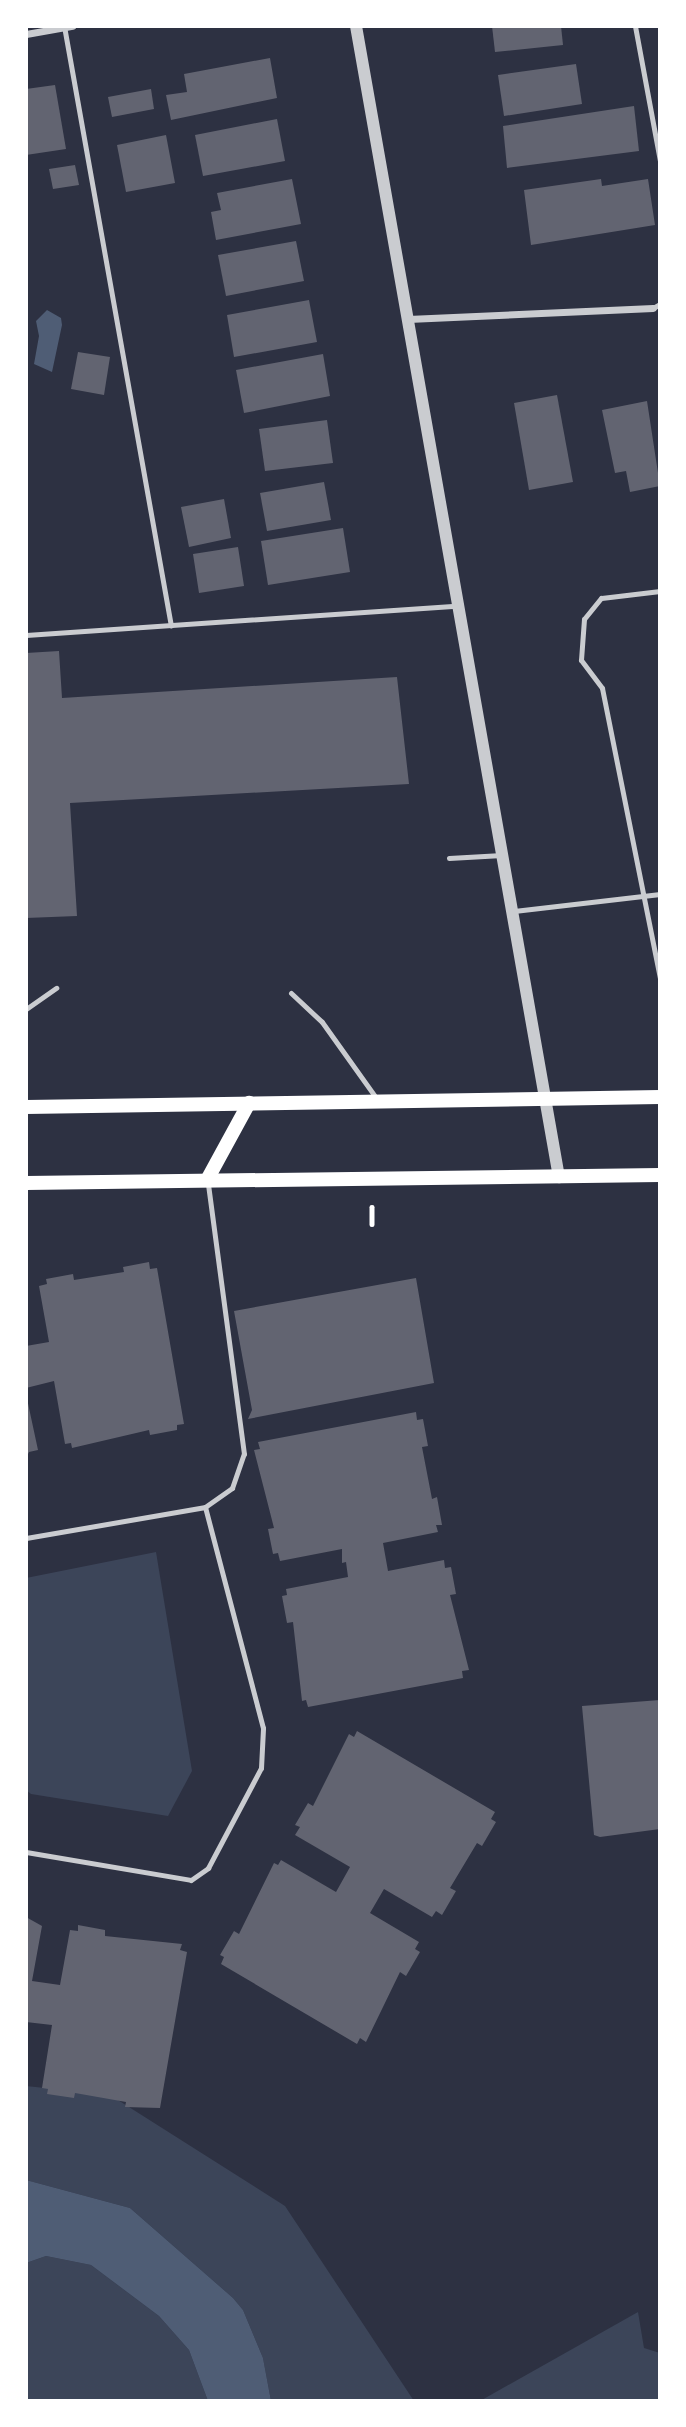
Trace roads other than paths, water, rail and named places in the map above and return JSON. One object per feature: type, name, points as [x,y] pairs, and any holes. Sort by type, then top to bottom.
[{"type":"main road","points":[[26,1107],[660,1097]]},
{"type":"main road","points":[[207,1180],[249,1103]]},
{"type":"main road","points":[[26,1183],[660,1175]]},
{"type":"street","points":[[356,26],[559,1177]]},
{"type":"street","points":[[26,34],[66,27]]},
{"type":"street","points":[[408,319],[657,306]]},
{"type":"lane","points":[[635,26],[660,161]]},
{"type":"lane","points":[[66,27],[171,626]]},
{"type":"lane","points":[[660,592],[601,598],[584,619],[581,660],[602,688],[656,941],[660,978]]},
{"type":"lane","points":[[26,635],[458,606]]},
{"type":"lane","points":[[449,858],[502,855]]},
{"type":"lane","points":[[512,912],[660,894]]},
{"type":"lane","points":[[26,1009],[56,988]]},
{"type":"lane","points":[[290,993],[322,1022],[379,1102]]},
{"type":"lane","points":[[26,1538],[205,1507],[232,1488],[244,1454],[207,1180]]},
{"type":"lane","points":[[26,1852],[191,1880],[208,1868],[261,1768],[263,1728],[205,1507]]}]
